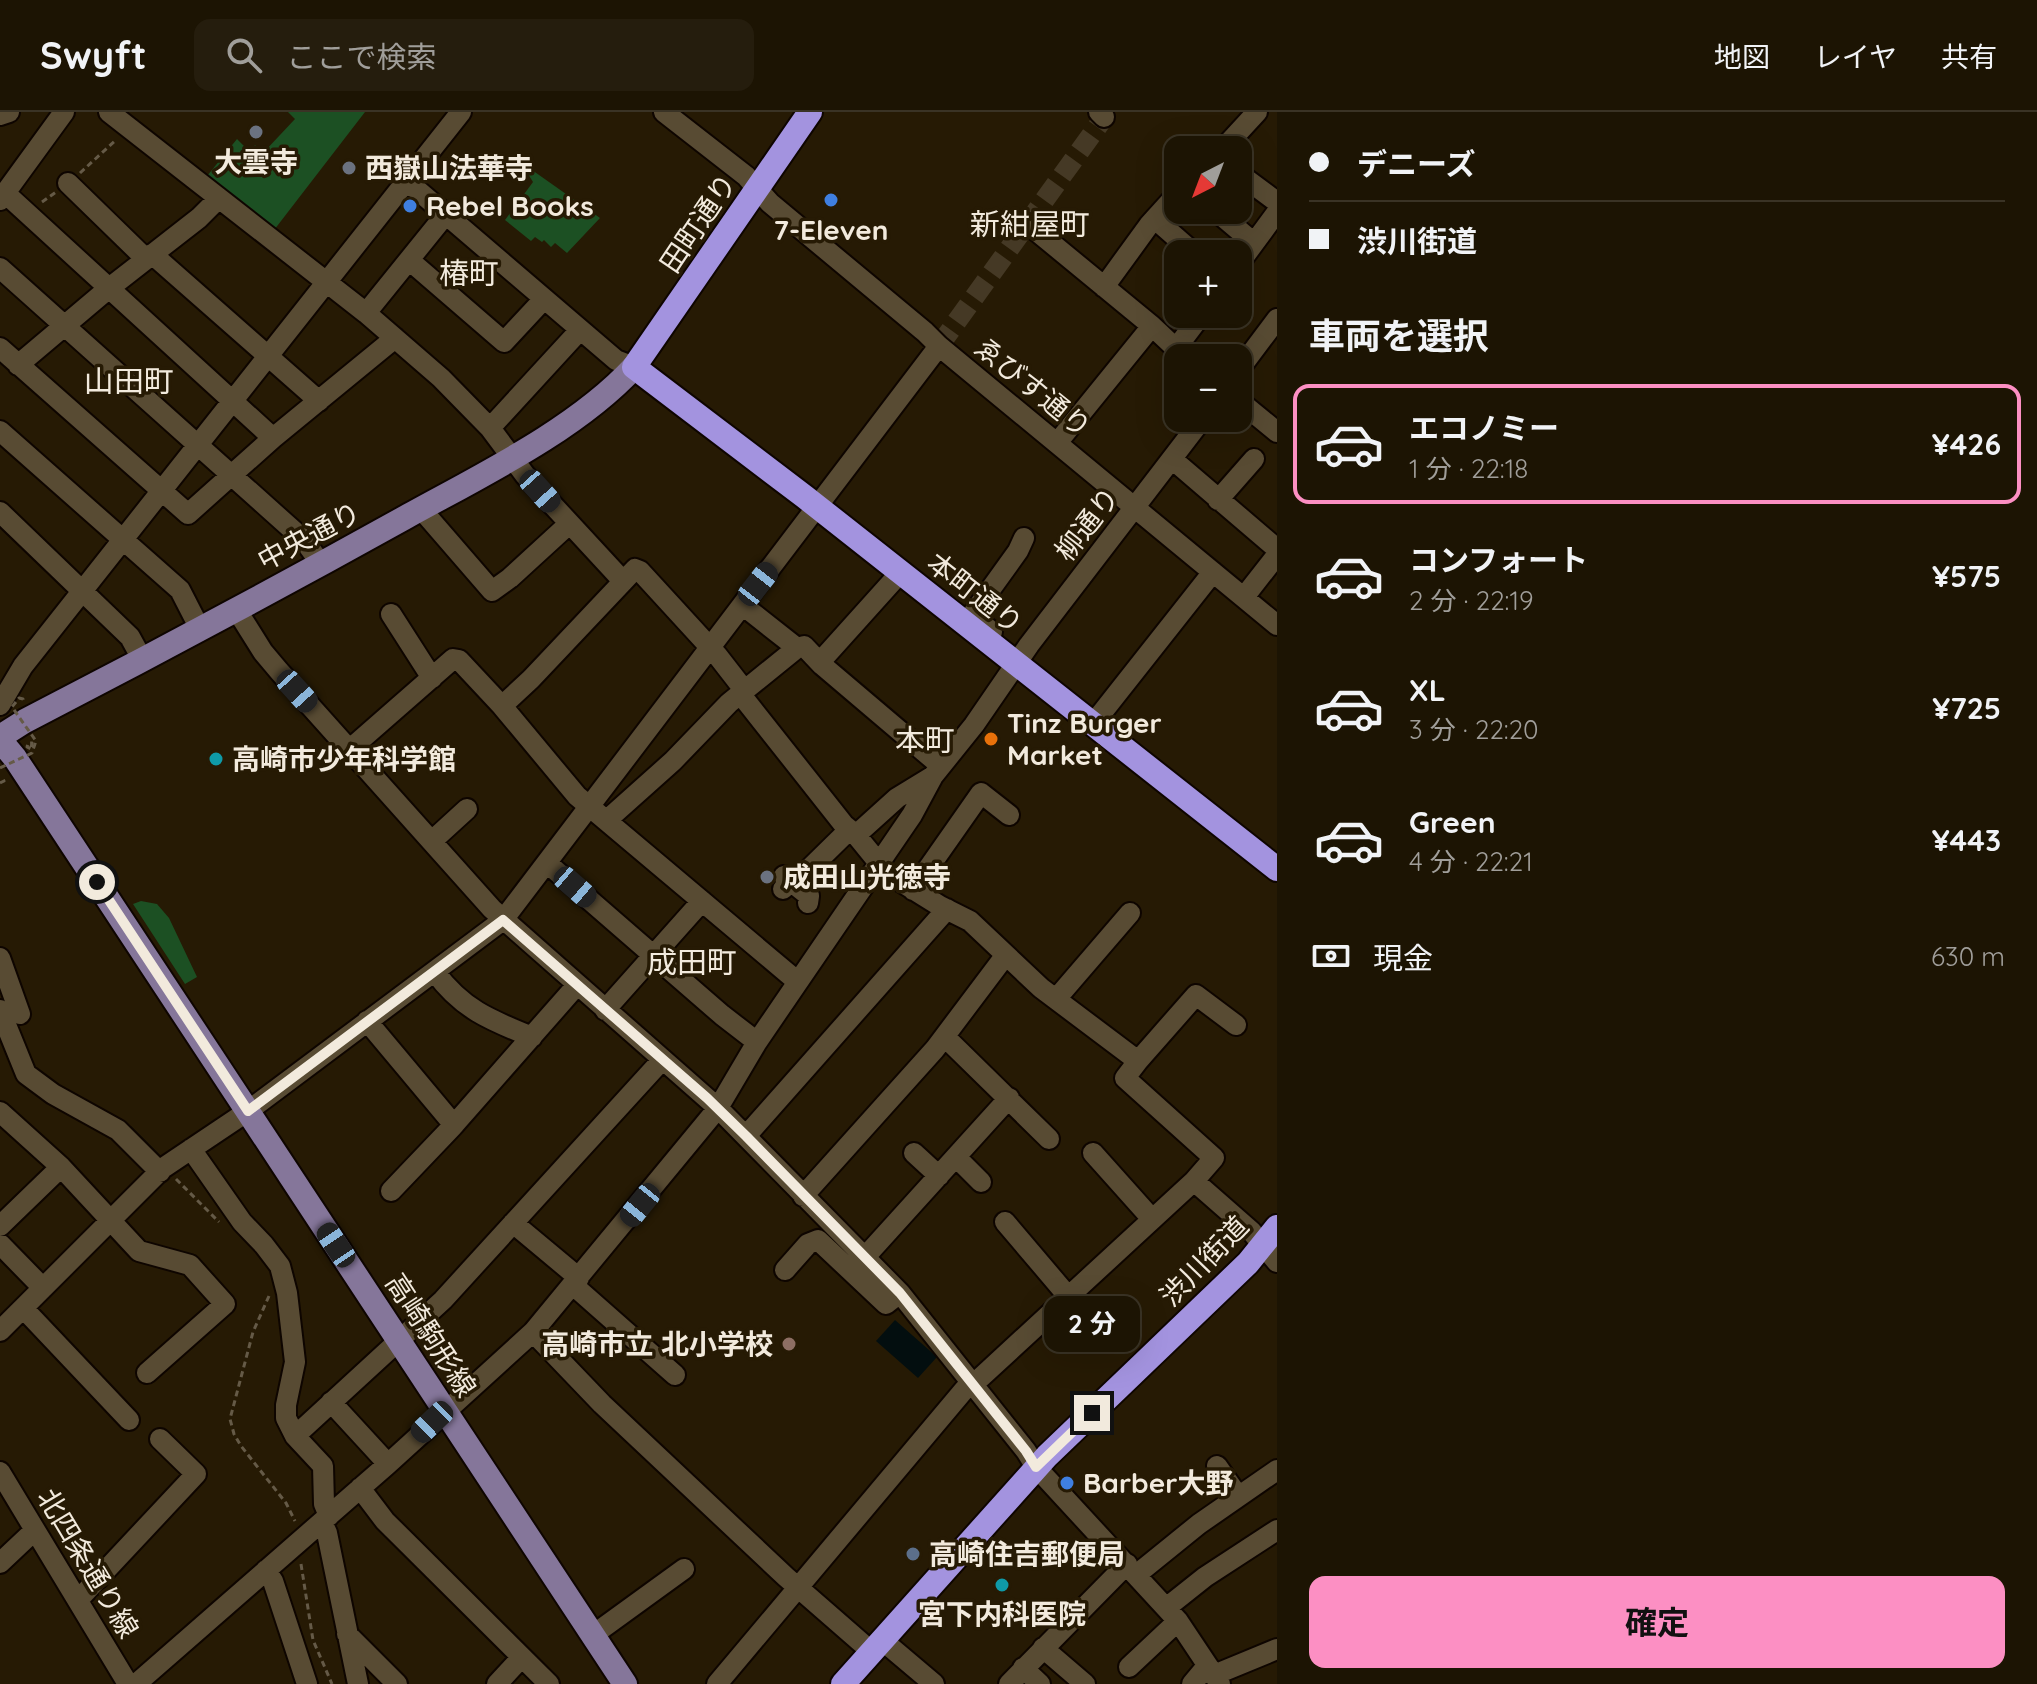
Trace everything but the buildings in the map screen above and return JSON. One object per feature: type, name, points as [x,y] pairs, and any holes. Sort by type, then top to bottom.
[{"type":"highway","name":"田町通り","points":[[634,367],[810,112]]},
{"type":"highway","name":"本町通り","points":[[634,367],[900,573],[1019,660],[1093,724],[1277,869]]},
{"type":"highway","name":"渋川街道","points":[[843,1684],[1036,1467],[1272,1245]]},
{"type":"main road","name":"中央通り","points":[[0,739],[25,721],[321,564],[512,458],[596,401],[634,367]]},
{"type":"main road","name":"高崎駒形線","points":[[0,739],[625,1684]]},
{"type":"street","points":[[0,115],[9,112]]},
{"type":"street","points":[[64,112],[2,196],[273,438]]},
{"type":"street","points":[[109,112],[347,297],[441,378],[490,428],[569,524],[623,581]]},
{"type":"street","points":[[0,705],[23,666],[461,112]]},
{"type":"street","name":"ゑびす通り","points":[[664,112],[746,176],[770,203],[939,346],[1277,625]]},
{"type":"street","points":[[1235,136],[1257,112]]},
{"type":"street","points":[[408,182],[619,362],[634,367]]},
{"type":"street","points":[[68,183],[149,257],[319,401]]},
{"type":"street","points":[[1252,183],[1277,202]]},
{"type":"street","points":[[18,365],[199,218],[218,199]]},
{"type":"street","points":[[1104,287],[1164,209]]},
{"type":"street","points":[[1252,246],[1277,212]]},
{"type":"street","points":[[366,313],[446,214]]},
{"type":"street","points":[[1155,219],[1179,240]]},
{"type":"street","points":[[1028,224],[1171,344]]},
{"type":"street","points":[[1232,224],[1254,243]]},
{"type":"street","points":[[409,260],[504,342],[544,299]]},
{"type":"street","points":[[0,268],[310,547],[321,564]]},
{"type":"street","points":[[1252,352],[1277,319]]},
{"type":"street","points":[[1057,443],[1152,326]]},
{"type":"street","points":[[490,428],[580,330]]},
{"type":"street","points":[[0,348],[188,514],[273,438],[395,338]]},
{"type":"street","points":[[0,1331],[111,1221],[191,1149],[248,1111],[503,920],[939,346]]},
{"type":"street","points":[[1252,411],[1277,432]]},
{"type":"street","points":[[0,431],[180,590],[200,629]]},
{"type":"street","name":"柳通り","points":[[937,771],[1192,432]]},
{"type":"street","points":[[1172,459],[1277,549]]},
{"type":"street","points":[[1218,500],[1254,459]]},
{"type":"street","points":[[421,509],[492,591],[569,524]]},
{"type":"street","points":[[0,512],[130,637],[142,659]]},
{"type":"street","points":[[1019,660],[972,615],[1024,538]]},
{"type":"street","points":[[1248,592],[1277,555]]},
{"type":"street","points":[[502,706],[635,569],[710,647],[745,691]]},
{"type":"street","points":[[1093,724],[1213,572]]},
{"type":"street","points":[[820,662],[900,573]]},
{"type":"street","points":[[236,609],[263,652],[503,920],[746,1136],[803,1196],[825,1232],[886,1304],[900,1293]]},
{"type":"street","points":[[750,611],[797,648]]},
{"type":"street","points":[[391,614],[432,678]]},
{"type":"street","points":[[607,820],[673,761],[729,703],[797,648],[804,646],[937,771]]},
{"type":"street","points":[[349,750],[453,659],[459,660],[589,807],[798,982]]},
{"type":"street","points":[[745,691],[742,696],[887,873],[970,921],[1005,956],[1056,999],[1138,1061]]},
{"type":"street","points":[[808,903],[809,896],[783,886],[937,771]]},
{"type":"street","points":[[136,1684],[388,1464],[533,1332],[718,1108],[757,1042],[912,815],[937,771]]},
{"type":"street","points":[[913,890],[981,793],[1009,815]]},
{"type":"street","points":[[432,841],[467,809]]},
{"type":"street","points":[[547,863],[757,1042]]},
{"type":"street","points":[[605,1010],[702,901]]},
{"type":"street","points":[[746,1136],[947,909]]},
{"type":"street","points":[[1056,999],[1130,913]]},
{"type":"street","points":[[803,1196],[945,1037],[1005,956]]},
{"type":"street","points":[[0,958],[8,1000],[8,1051],[39,1086],[118,1130],[166,1173]]},
{"type":"street","points":[[435,972],[471,1010],[532,1037]]},
{"type":"street","points":[[391,1191],[454,1125],[577,985]]},
{"type":"street","points":[[717,1684],[971,1384],[1194,1181],[1214,1158],[1125,1078],[1196,995],[1236,1025]]},
{"type":"street","points":[[367,1021],[454,1125]]},
{"type":"street","points":[[945,1037],[1049,1139]]},
{"type":"street","points":[[295,1436],[443,1300],[662,1060]]},
{"type":"street","points":[[865,1257],[1009,1098]]},
{"type":"street","points":[[0,1112],[61,1167],[139,1251],[186,1270],[225,1304],[186,1347],[147,1373]]},
{"type":"street","points":[[191,1149],[242,1222],[280,1266],[287,1293],[295,1362],[286,1418],[295,1436],[323,1466],[327,1533],[358,1684]]},
{"type":"street","points":[[914,1153],[939,1176]]},
{"type":"street","points":[[1093,1153],[1152,1219]]},
{"type":"street","points":[[956,1157],[981,1182]]},
{"type":"street","points":[[0,1226],[61,1167]]},
{"type":"street","points":[[1194,1181],[1251,1231],[1272,1245]]},
{"type":"street","points":[[1005,1222],[1067,1295]]},
{"type":"street","points":[[513,1223],[675,1375]]},
{"type":"street","points":[[825,1232],[865,1257],[900,1293],[1036,1467],[1172,1614],[1214,1675]]},
{"type":"street","points":[[785,1270],[808,1244],[825,1232]]},
{"type":"street","points":[[0,1244],[43,1288]]},
{"type":"street","points":[[23,1308],[129,1420]]},
{"type":"street","points":[[533,1332],[602,1404],[798,1586],[877,1646],[934,1684]]},
{"type":"street","points":[[331,1402],[388,1464]]},
{"type":"street","points":[[78,1600],[196,1474],[160,1439]]},
{"type":"street","points":[[1217,1466],[1238,1496]]},
{"type":"street","points":[[1009,1684],[1043,1648],[1131,1569],[1277,1470]]},
{"type":"street","name":"北四条通り線","points":[[0,1472],[128,1684]]},
{"type":"street","points":[[360,1488],[385,1521],[549,1684]]},
{"type":"street","points":[[0,1563],[35,1530]]},
{"type":"street","points":[[1129,1667],[1205,1577],[1277,1530]]},
{"type":"street","points":[[593,1635],[684,1569]]},
{"type":"street","points":[[266,1570],[273,1581],[307,1684]]},
{"type":"street","points":[[347,1634],[397,1684]]},
{"type":"street","points":[[1043,1648],[1085,1684]]},
{"type":"street","points":[[1192,1684],[1277,1649]]},
{"type":"street","points":[[497,1684],[521,1658]]},
{"type":"street","points":[[1023,1668],[1040,1684]]},
{"type":"path","points":[[0,783],[4,780],[0,770],[32,753],[36,741],[12,707],[19,698],[23,702]]},
{"type":"path","points":[[166,1173],[228,1231]]},
{"type":"path","points":[[272,1288],[253,1332],[230,1419],[241,1446],[286,1503],[296,1524]]},
{"type":"path","points":[[300,1554],[308,1619],[316,1649],[332,1684]]},
{"type":"green space","points":[[288,112],[365,112],[271,234],[203,181],[237,139],[249,151],[255,145],[264,152],[295,119]]},
{"type":"green space","points":[[532,170],[600,218],[567,253],[555,243],[551,247],[535,237],[531,241],[505,220],[533,182],[528,174]]},
{"type":"green space","points":[[141,901],[157,904],[169,918],[197,977],[185,984],[133,904]]},
{"type":"shaded area","points":[[895,1320],[937,1357],[918,1378],[876,1341]]},
{"type":"waterway","points":[[130,1128],[162,1160]]},
{"type":"tunnel","points":[[939,346],[1108,112]]},
{"type":"place","name":"大雲寺","points":[[256,132]]},
{"type":"place","name":"西嶽山法華寺","points":[[349,168]]},
{"type":"place","name":"7-Eleven","points":[[831,200]]},
{"type":"place","name":"Rebel Books","points":[[410,206]]},
{"type":"place","name":"Tinz Burger Market","points":[[991,739]]},
{"type":"place","name":"高崎市少年科学館","points":[[216,759]]},
{"type":"place","name":"成田山光徳寺","points":[[767,877]]},
{"type":"place","name":"高崎市立 北小学校","points":[[789,1344]]},
{"type":"place","name":"Barber大野","points":[[1067,1483]]},
{"type":"place","name":"高崎住吉郵便局","points":[[913,1554]]},
{"type":"place","name":"宮下内科医院","points":[[1002,1585]]},
{"type":"district","name":"新紺屋町","points":[[1030,225]]},
{"type":"district","name":"椿町","points":[[469,274]]},
{"type":"district","name":"山田町","points":[[129,382]]},
{"type":"district","name":"本町","points":[[925,741]]},
{"type":"district","name":"成田町","points":[[692,963]]},
{"type":"route","points":[[97,882],[248,1111],[503,920],[718,1108],[900,1293],[1036,1467],[1092,1413]]}]
